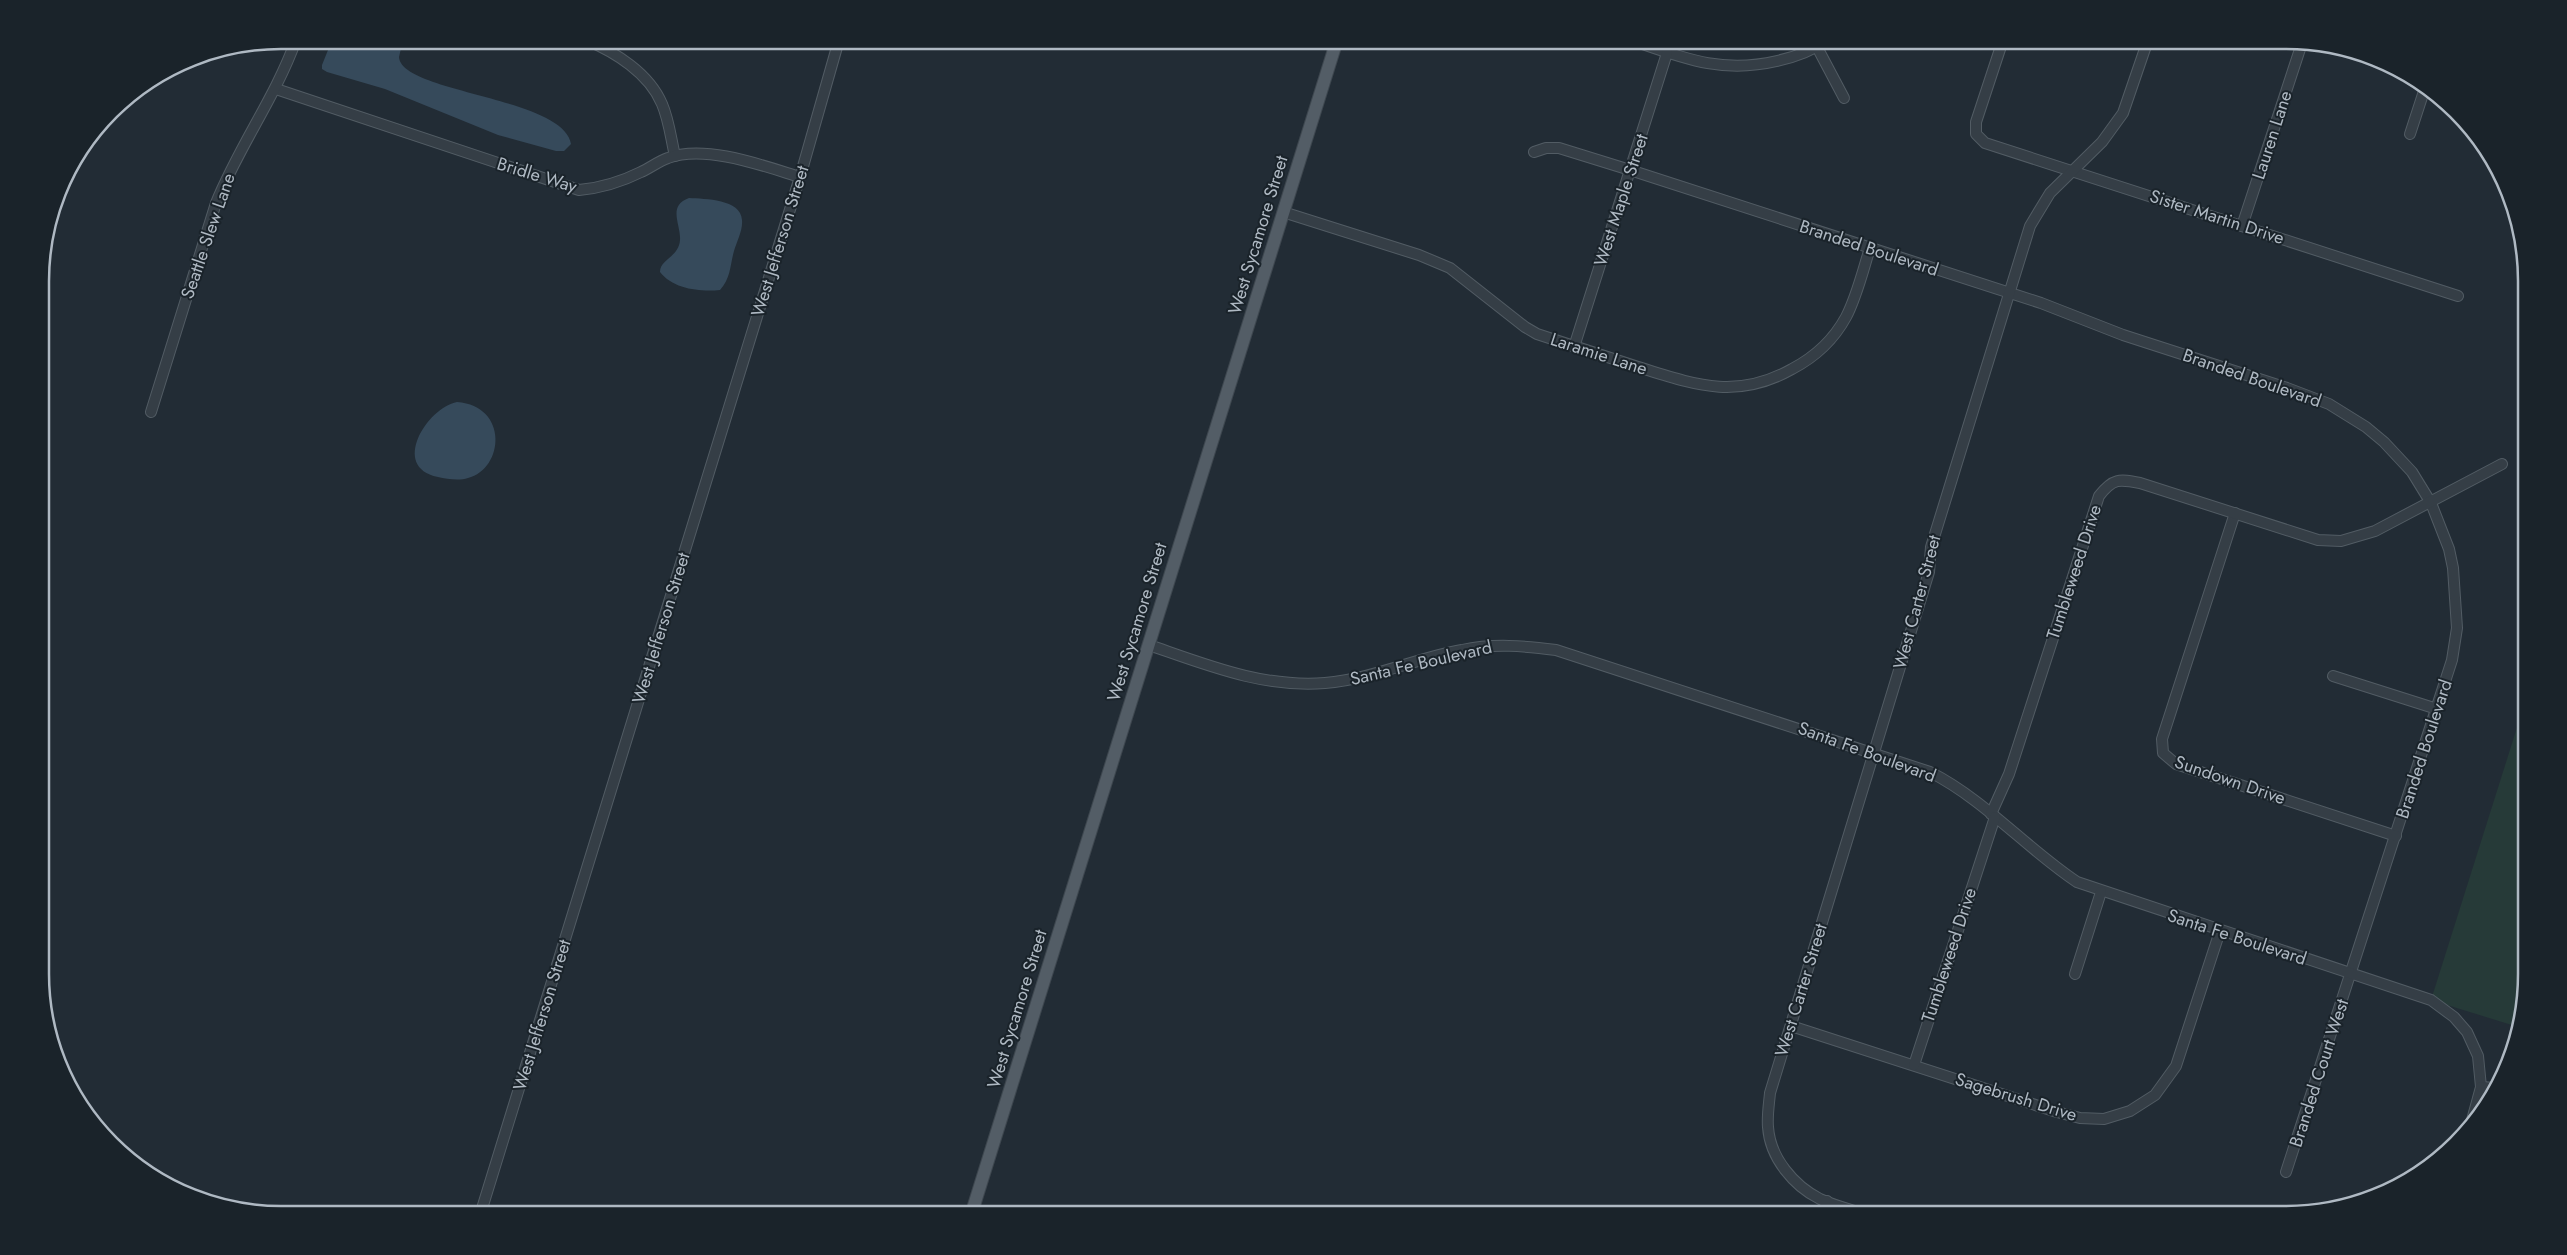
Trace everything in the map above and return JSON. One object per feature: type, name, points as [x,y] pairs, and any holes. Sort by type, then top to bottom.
[{"type":"main road","name":"West Sycamore Street","points":[[974,1206],[1334,49]]},
{"type":"street","name":"Seattle Slew Lane","points":[[150,412],[216,203],[229,170],[276,89],[292,49]]},
{"type":"street","points":[[608,49],[642,76],[661,102],[675,156]]},
{"type":"street","name":"West Jefferson Street","points":[[483,1206],[800,177],[836,49]]},
{"type":"street","points":[[1656,49],[1728,67],[1754,66],[1792,58],[1814,49]]},
{"type":"street","points":[[1818,49],[1844,98]]},
{"type":"street","name":"Sister Martin Drive","points":[[2000,49],[1976,122],[1978,136],[1985,143],[2458,296]]},
{"type":"street","name":"West Carter Street","points":[[1842,1206],[1827,1201],[1799,1186],[1781,1166],[1775,1154],[1768,1128],[1770,1093],[1929,572],[1931,547],[2030,226],[2050,193],[2102,142],[2123,112],[2145,49]]},
{"type":"street","name":"Lauren Lane","points":[[2242,226],[2300,49]]},
{"type":"street","name":"West Maple Street","points":[[1574,347],[1667,53]]},
{"type":"street","name":"Bridle Way","points":[[276,89],[579,190],[602,188],[675,156],[729,156],[800,177]]},
{"type":"street","points":[[2410,134],[2423,93]]},
{"type":"street","name":"Branded Boulevard","points":[[1534,152],[1546,148],[1559,148],[2009,293],[2123,335],[2287,388],[2329,404],[2366,427],[2384,442],[2412,472],[2431,503],[2449,549],[2457,611],[2452,660],[2351,974]]},
{"type":"street","name":"Laramie Lane","points":[[1284,212],[1419,255],[1450,268],[1525,327],[1574,347],[1694,384],[1727,387],[1759,385],[1803,363],[1834,335],[1847,315],[1870,248]]},
{"type":"street","name":"Tumbleweed Drive","points":[[1914,1065],[1993,816],[2099,496],[2107,486],[2119,479],[2140,483],[2318,540],[2341,542],[2376,531],[2502,464]]},
{"type":"street","name":"Sundown Drive","points":[[2235,513],[2162,739],[2163,753],[2176,764],[2396,836]]},
{"type":"street","name":"Santa Fe Boulevard","points":[[1149,645],[1224,672],[1285,683],[1325,683],[1349,680],[1461,650],[1500,645],[1556,650],[1873,752],[1945,780],[1993,816],[2051,864],[2077,882],[2102,892],[2431,1000],[2454,1016],[2467,1032],[2478,1056],[2481,1087],[2475,1109]]},
{"type":"street","points":[[2333,676],[2437,709]]},
{"type":"street","points":[[2075,974],[2102,892]]},
{"type":"street","name":"Sagebrush Drive","points":[[1791,1026],[2080,1118],[2104,1119],[2130,1111],[2155,1095],[2176,1066],[2220,931]]},
{"type":"street","name":"Branded Court West","points":[[2286,1172],[2351,974]]},
{"type":"street","points":[[2481,1087],[2488,1087]]},
{"type":"street","points":[[1825,1206],[1827,1201]]},
{"type":"green space","points":[[2518,724],[2518,990],[2513,1025],[2431,1000]]},
{"type":"water","points":[[328,49],[401,49],[399,57],[407,69],[426,79],[514,105],[541,116],[562,128],[571,144],[564,151],[556,151],[498,135],[385,89],[327,72],[322,69]]},
{"type":"water","points":[[689,198],[729,204],[740,213],[742,220],[741,232],[728,276],[720,290],[696,290],[679,286],[665,278],[660,272],[663,264],[679,246],[678,206],[682,201]]},
{"type":"water","points":[[457,402],[474,406],[486,414],[493,425],[496,438],[494,451],[489,463],[480,472],[468,478],[457,480],[438,477],[424,471],[416,462],[415,450],[418,438],[425,426],[435,415]]}]
